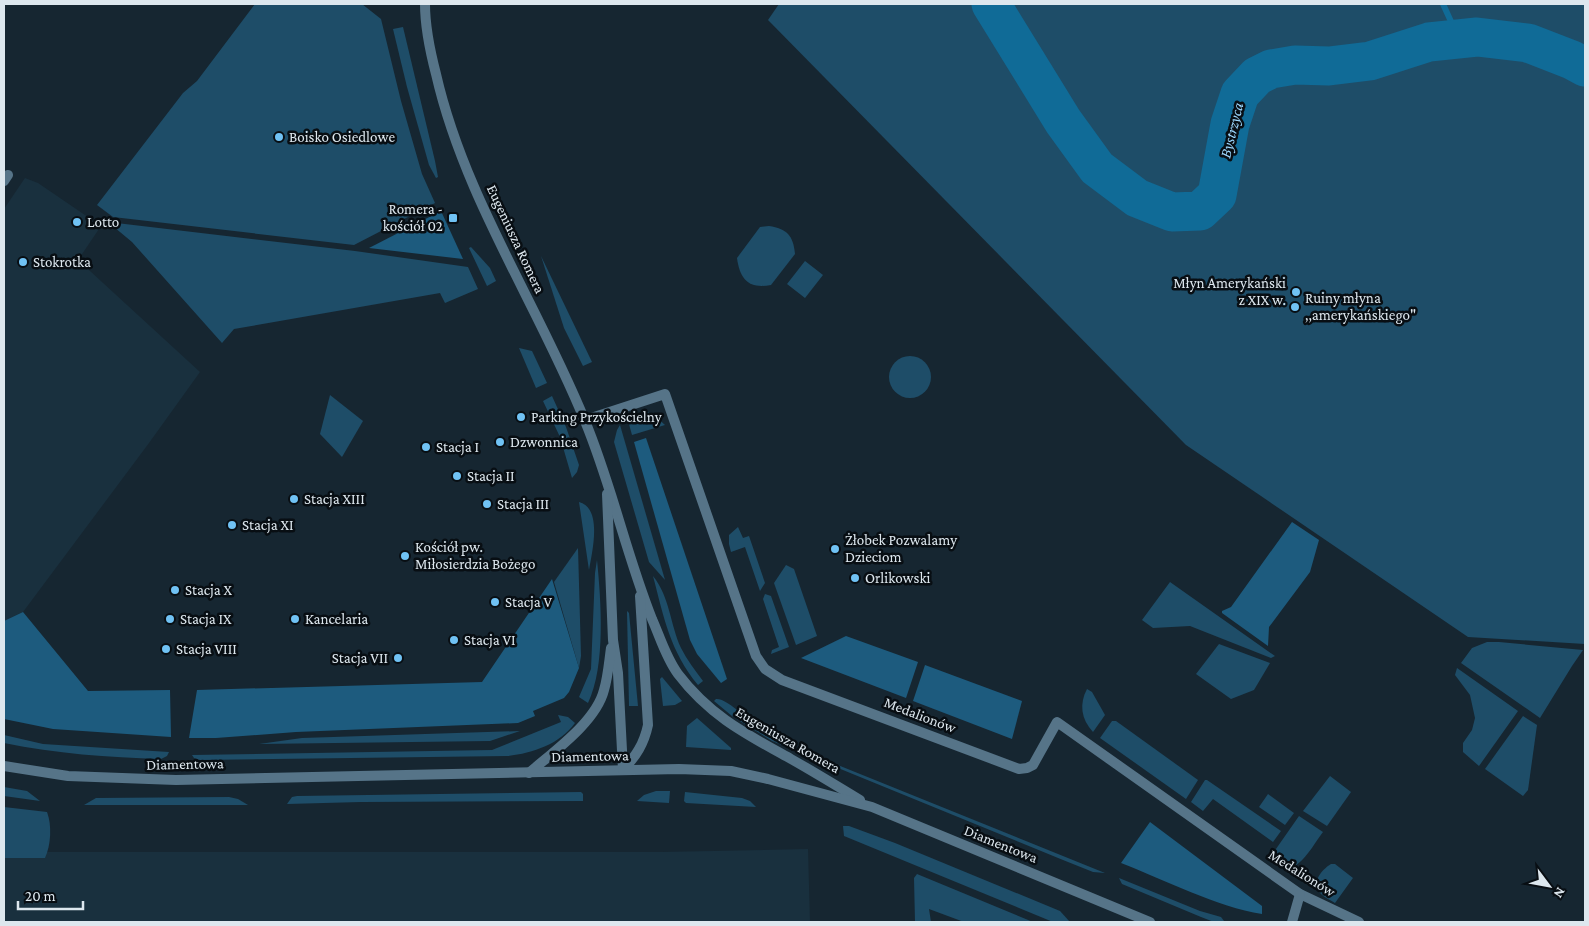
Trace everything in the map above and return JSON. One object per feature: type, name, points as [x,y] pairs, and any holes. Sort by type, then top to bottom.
[{"type":"street","name":"Eugeniusza Romera","points":[[425,4],[425,16],[441,98],[463,162],[585,420],[639,586],[668,658],[676,672],[705,704],[725,721],[872,807]]},
{"type":"street","name":"Medalionów","points":[[585,420],[665,394],[756,656],[765,669],[782,680],[1019,770],[1033,765],[1057,722],[1300,894],[1359,922]]},
{"type":"street","name":"Eugeniusza Romera","points":[[606,480],[613,640],[618,673],[623,770]]},
{"type":"street","name":"Eugeniusza Romera","points":[[623,770],[636,756],[645,740],[648,725],[639,586]]},
{"type":"street","name":"Eugeniusza Romera","points":[[529,772],[574,733],[592,714],[604,692],[613,640]]},
{"type":"street","name":"Diamentowa","points":[[4,766],[68,776],[176,780],[679,768],[731,772],[768,778],[872,807],[1150,922]]},
{"type":"street","points":[[1292,922],[1300,894]]},
{"type":"shaded area","points":[[255,4],[362,4],[381,19],[401,101],[422,174],[435,203],[354,245],[113,217],[97,205],[183,93],[197,81]]},
{"type":"shaded area","points":[[779,4],[1585,4],[1585,644],[1468,637],[1186,445],[768,20]]},
{"type":"shaded area","points":[[403,27],[435,161],[438,177],[436,178],[429,165],[393,29]]},
{"type":"shaded area","points":[[25,178],[38,183],[101,226],[78,260],[200,372],[23,612],[4,621],[4,209]]},
{"type":"shaded area","points":[[441,211],[463,259],[369,248]]},
{"type":"shaded area","points":[[108,222],[355,251],[468,267],[478,289],[445,303],[440,293],[234,329],[222,343],[132,242]]},
{"type":"shaded area","points":[[769,226],[785,231],[788,234],[793,242],[795,254],[771,285],[757,286],[751,284],[743,277],[737,258],[760,227]]},
{"type":"shaded area","points":[[471,247],[490,268],[496,281],[487,286],[469,248]]},
{"type":"shaded area","points":[[541,256],[592,362],[583,366],[564,328]]},
{"type":"shaded area","points":[[805,261],[823,275],[805,298],[787,284]]},
{"type":"shaded area","points":[[519,348],[532,351],[547,383],[536,388]]},
{"type":"shaded area","points":[[914,356],[922,359],[928,365],[931,377],[928,389],[922,395],[906,398],[898,395],[892,389],[889,373],[892,365],[898,359]]},
{"type":"shaded area","points":[[330,395],[363,421],[342,457],[320,434]]},
{"type":"shaded area","points":[[552,396],[566,427],[579,465],[577,472],[572,478],[560,437],[543,401]]},
{"type":"shaded area","points":[[648,412],[665,425],[632,435],[627,417]]},
{"type":"shaded area","points":[[620,425],[665,580],[649,562],[614,442]]},
{"type":"shaded area","points":[[646,438],[727,679],[721,683],[697,654],[690,640],[634,442]]},
{"type":"shaded area","points":[[579,502],[586,506],[594,522],[589,570]]},
{"type":"shaded area","points":[[1292,522],[1319,540],[1310,572],[1269,627],[1268,646],[1222,613],[1222,611],[1231,607]]},
{"type":"shaded area","points":[[738,527],[743,538],[749,536],[765,583],[760,591],[745,547],[731,552],[729,535]]},
{"type":"shaded area","points":[[578,548],[581,656],[579,668],[554,582]]},
{"type":"shaded area","points":[[597,560],[601,613],[600,652],[594,688],[588,703],[579,697],[591,669]]},
{"type":"shaded area","points":[[786,565],[794,569],[817,636],[796,645],[774,583]]},
{"type":"shaded area","points":[[653,576],[663,593],[681,648],[703,681],[698,685],[688,672],[674,647]]},
{"type":"shaded area","points":[[552,579],[579,668],[569,692],[564,698],[533,711],[535,716],[518,723],[189,738],[197,690],[482,682]]},
{"type":"shaded area","points":[[1170,582],[1275,656],[1271,658],[1190,626],[1153,628],[1142,620]]},
{"type":"shaded area","points":[[765,594],[771,596],[789,647],[771,654],[772,650],[779,647],[763,599]]},
{"type":"shaded area","points":[[627,611],[629,613],[638,706],[629,706]]},
{"type":"shaded area","points":[[23,612],[88,691],[170,690],[171,737],[53,729],[4,719],[4,621]]},
{"type":"shaded area","points":[[846,636],[918,662],[906,698],[801,658]]},
{"type":"shaded area","points":[[1487,642],[1583,650],[1540,718],[1461,663],[1472,648]]},
{"type":"shaded area","points":[[1219,644],[1270,663],[1254,690],[1231,699],[1196,674]]},
{"type":"shaded area","points":[[925,665],[1022,701],[1012,739],[913,701]]},
{"type":"shaded area","points":[[1457,668],[1518,711],[1479,766],[1463,752],[1463,743],[1472,730],[1475,718],[1470,695],[1455,675]]},
{"type":"shaded area","points":[[662,677],[682,701],[675,705],[663,706],[660,679]]},
{"type":"shaded area","points":[[1087,689],[1092,692],[1105,715],[1093,732],[1086,722],[1082,711],[1084,695]]},
{"type":"shaded area","points":[[716,699],[728,703],[735,708],[766,736],[1105,873],[1093,872],[772,741],[732,716],[714,701]]},
{"type":"shaded area","points":[[558,715],[568,717],[575,723],[562,737],[536,750],[508,756],[200,760],[192,755],[492,750],[561,722]]},
{"type":"shaded area","points":[[1523,716],[1537,725],[1528,790],[1523,796],[1485,769]]},
{"type":"shaded area","points":[[697,718],[731,750],[686,747],[687,726]]},
{"type":"shaded area","points":[[1112,721],[1116,721],[1198,780],[1186,799],[1100,738]]},
{"type":"shaded area","points":[[520,731],[490,741],[259,744],[302,738]]},
{"type":"shaded area","points":[[4,735],[43,744],[169,752],[167,756],[161,759],[63,752],[4,743]]},
{"type":"shaded area","points":[[1330,776],[1351,792],[1327,826],[1303,811]]},
{"type":"shaded area","points":[[1205,780],[1281,831],[1273,842],[1213,799],[1203,811],[1191,802]]},
{"type":"shaded area","points":[[4,787],[27,791],[40,801],[4,796]]},
{"type":"shaded area","points":[[656,791],[670,791],[669,803],[637,801],[644,795]]},
{"type":"shaded area","points":[[581,792],[583,794],[583,801],[287,804],[292,797],[297,796]]},
{"type":"shaded area","points":[[685,792],[742,798],[750,801],[756,807],[686,803],[684,801]]},
{"type":"shaded area","points":[[1268,794],[1294,813],[1285,825],[1259,807]]},
{"type":"shaded area","points":[[229,797],[238,799],[248,805],[84,805],[96,798]]},
{"type":"shaded area","points":[[4,807],[47,812],[50,823],[50,835],[49,847],[45,858],[4,858]]},
{"type":"shaded area","points":[[1299,816],[1323,832],[1301,861],[1295,866],[1283,868],[1269,859]]},
{"type":"shaded area","points":[[1150,822],[1262,906],[1262,914],[1209,899],[1121,863]]},
{"type":"shaded area","points":[[843,826],[849,826],[895,843],[1060,911],[1070,922],[1053,922],[844,836]]},
{"type":"shaded area","points":[[808,849],[810,922],[4,922],[4,852],[662,852]]},
{"type":"shaded area","points":[[1331,864],[1335,864],[1353,878],[1335,903],[1324,897],[1317,886],[1321,873]]},
{"type":"shaded area","points":[[917,874],[1033,922],[964,922],[929,909],[931,922],[915,922],[914,878]]},
{"type":"shaded area","points":[[1119,878],[1200,911],[1221,917],[1224,921],[1214,922],[1201,917],[1122,884]]},
{"type":"waterway","name":"Bystrzyca","points":[[991,4],[1063,121],[1097,168],[1137,198],[1172,212],[1200,211],[1217,195],[1230,124],[1240,94],[1257,76],[1271,69],[1295,65],[1329,66],[1370,61],[1429,42],[1477,37],[1528,43],[1585,67]]},
{"type":"waterway","points":[[1443,4],[1459,39]]},
{"type":"place","name":"Boisko Osiedlowe","points":[[279,137]]},
{"type":"place","name":"Romera - kościół 02","points":[[453,218]]},
{"type":"place","name":"Lotto","points":[[77,222]]},
{"type":"place","name":"Stokrotka","points":[[23,262]]},
{"type":"place","name":"Młyn Amerykański z XIX w.","points":[[1296,292]]},
{"type":"place","name":"Ruiny młyna ,,amerykańskiego\"","points":[[1295,307]]},
{"type":"place","name":"Parking Przykościelny","points":[[521,417]]},
{"type":"place","name":"Dzwonnica","points":[[500,442]]},
{"type":"place","name":"Stacja I","points":[[426,447]]},
{"type":"place","name":"Stacja II","points":[[457,476]]},
{"type":"place","name":"Stacja XIII","points":[[294,499]]},
{"type":"place","name":"Stacja III","points":[[487,504]]},
{"type":"place","name":"Stacja XI","points":[[232,525]]},
{"type":"place","name":"Żłobek Pozwalamy Dzieciom","points":[[835,549]]},
{"type":"place","name":"Kościół pw. Miłosierdzia Bożego","points":[[405,556]]},
{"type":"place","name":"Orlikowski","points":[[855,578]]},
{"type":"place","name":"Stacja X","points":[[175,590]]},
{"type":"place","name":"Stacja V","points":[[495,602]]},
{"type":"place","name":"Stacja IX","points":[[170,619]]},
{"type":"place","name":"Kancelaria","points":[[295,619]]},
{"type":"place","name":"Stacja VI","points":[[454,640]]},
{"type":"place","name":"Stacja VIII","points":[[166,649]]},
{"type":"place","name":"Stacja VII","points":[[398,658]]}]
